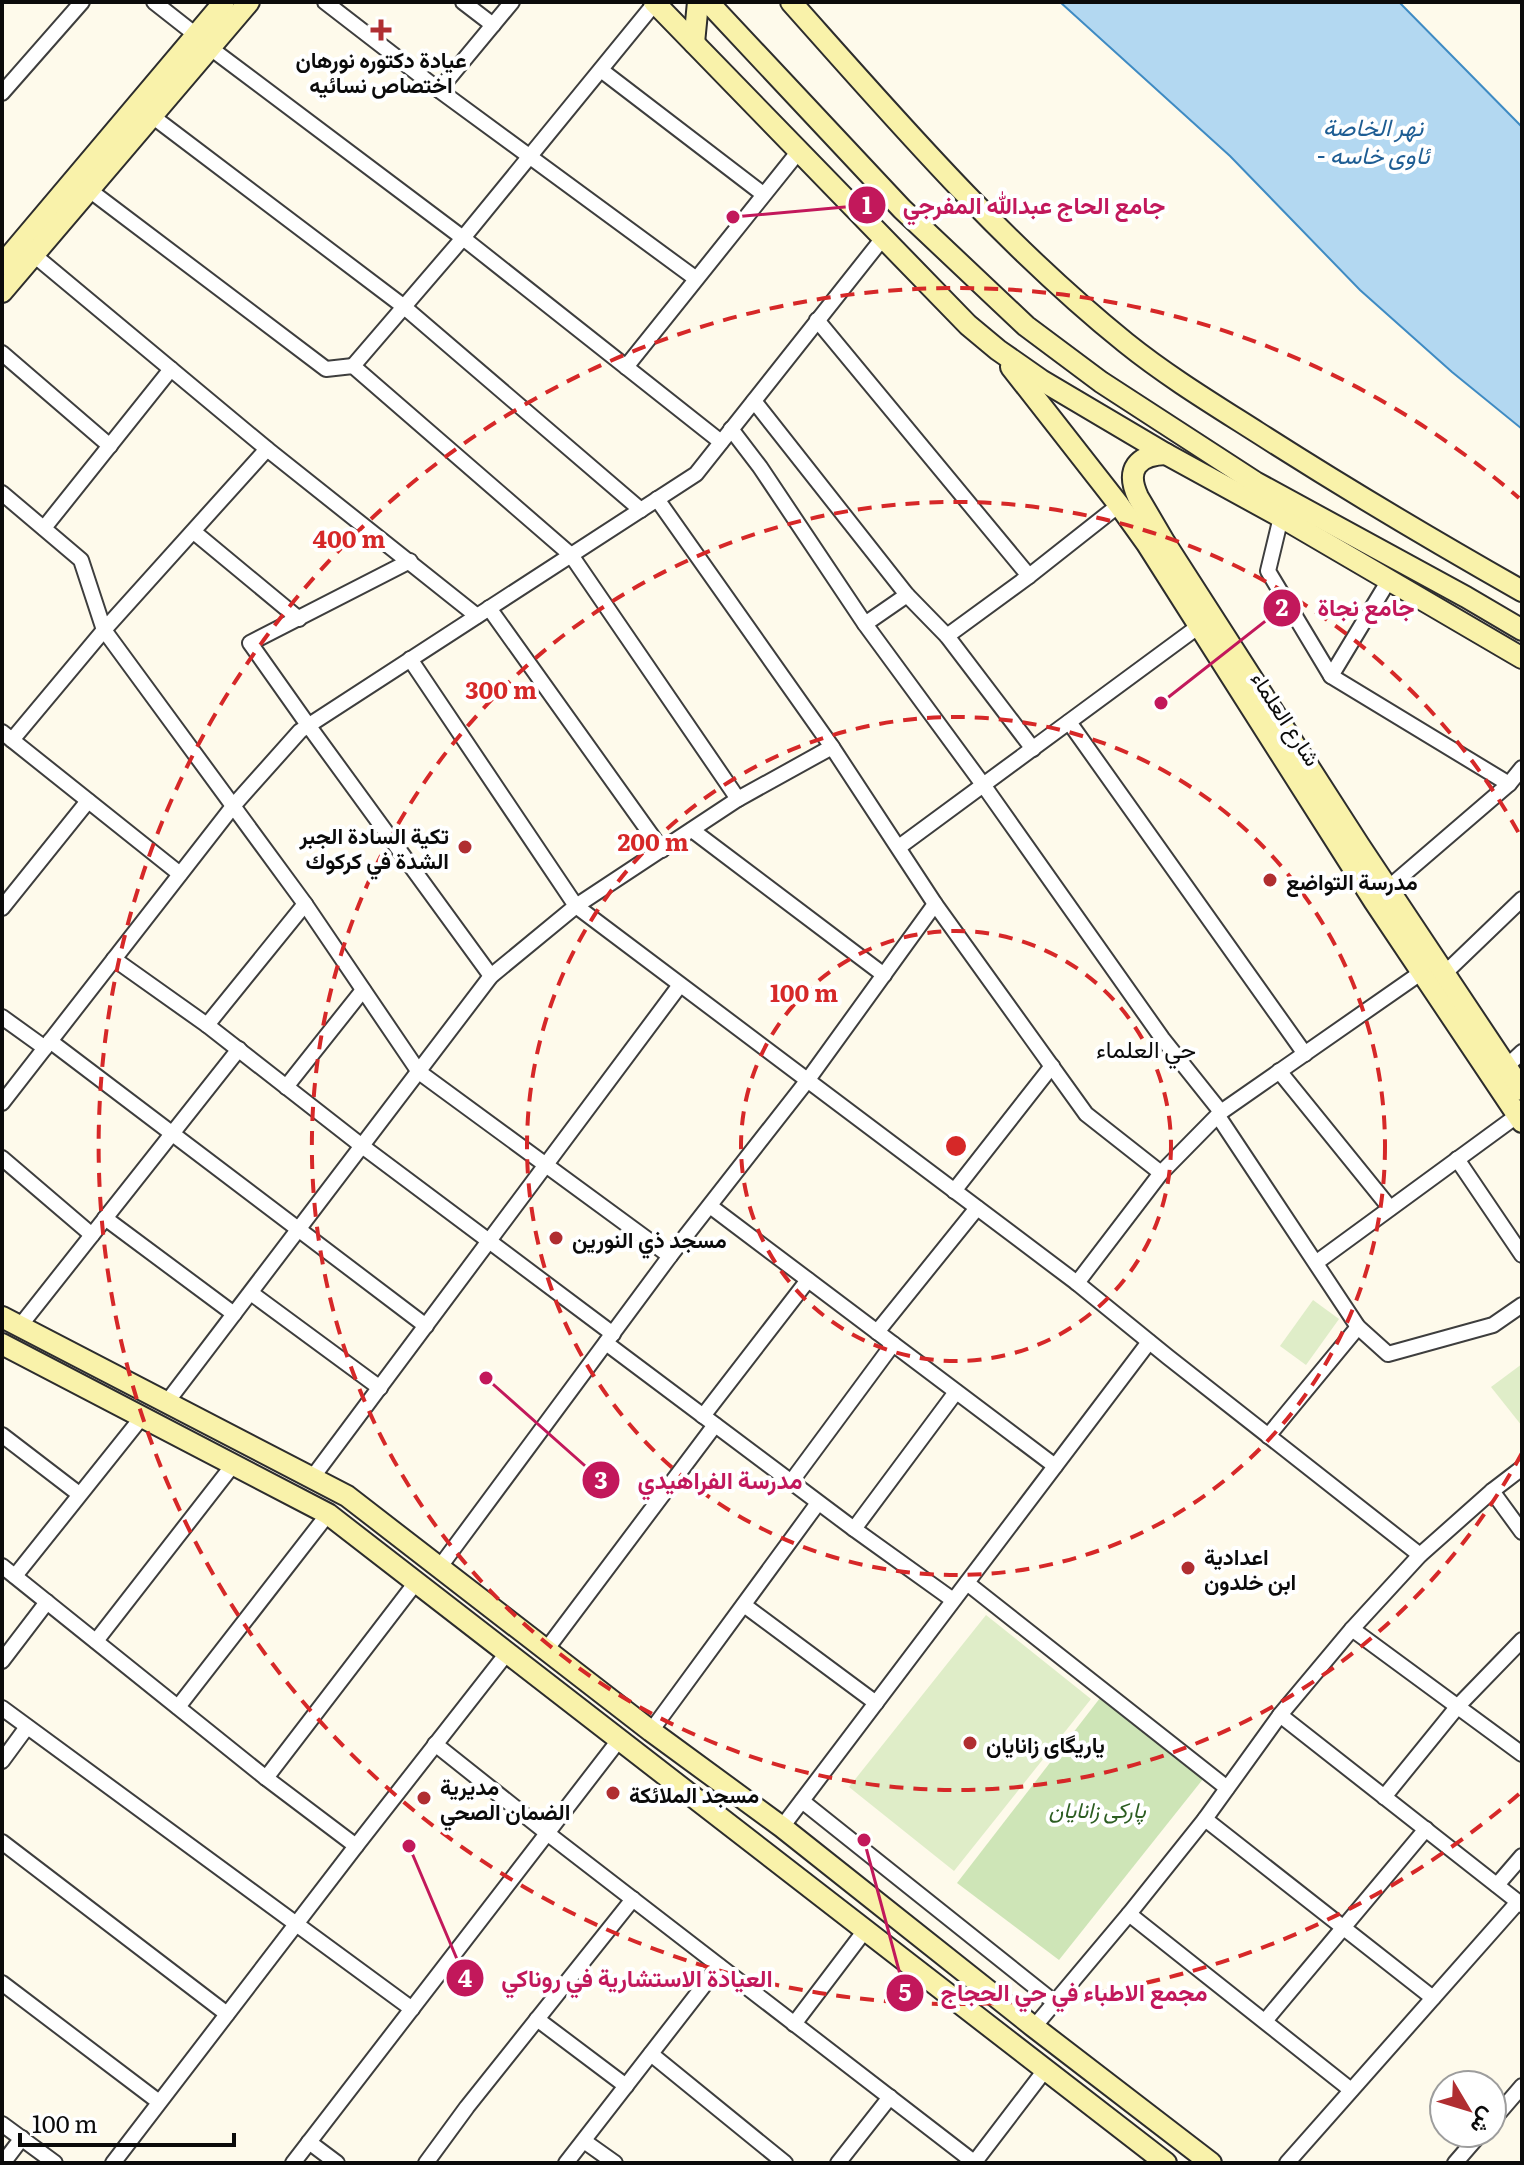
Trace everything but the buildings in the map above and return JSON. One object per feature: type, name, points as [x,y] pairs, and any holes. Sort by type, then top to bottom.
[{"type":"street","points":[[2,93],[82,2]]},
{"type":"street","points":[[154,2],[463,238],[721,442]]},
{"type":"street","points":[[2,292],[152,116],[203,41],[224,2]]},
{"type":"street","points":[[2,265],[203,41],[249,2]]},
{"type":"street","points":[[325,2],[695,278]]},
{"type":"street","points":[[463,2],[493,25]]},
{"type":"street","points":[[439,90],[512,2]]},
{"type":"street","points":[[88,189],[326,369],[353,366],[463,238],[655,2],[968,325],[998,350],[1041,380],[1166,454],[1250,491],[1466,597],[1522,630]]},
{"type":"street","points":[[694,43],[698,2]]},
{"type":"street","points":[[708,2],[902,209],[1026,326],[1281,517],[1522,658]]},
{"type":"street","points":[[791,2],[943,172],[1059,287],[1128,345],[1197,394],[1304,462],[1522,591]]},
{"type":"street","points":[[601,70],[763,194]]},
{"type":"street","points":[[152,116],[403,306],[641,510]]},
{"type":"street","points":[[626,367],[799,151]]},
{"type":"street","points":[[2,1103],[234,805],[300,731],[696,474],[883,238]]},
{"type":"street","points":[[34,255],[267,449],[410,561],[483,612],[662,850]]},
{"type":"street","points":[[817,320],[1029,576]]},
{"type":"street","name":"شارع العلماء","points":[[998,350],[1119,505],[1374,901],[1520,1118]]},
{"type":"street","points":[[2,353],[110,446]]},
{"type":"street","points":[[353,366],[571,555],[738,799]]},
{"type":"street","points":[[44,528],[171,369]]},
{"type":"street","points":[[754,401],[907,595],[947,636],[1033,749]]},
{"type":"street","points":[[731,429],[865,624],[1220,1114],[1358,1327],[1388,1354],[1493,1325],[1522,1305]]},
{"type":"street","points":[[180,874],[7,736],[267,449]]},
{"type":"street","name":"شارع العلماء","points":[[1166,454],[1153,455],[1140,461],[1133,475],[1138,497],[1388,888],[1522,1090]]},
{"type":"street","points":[[2,493],[81,560],[104,630],[305,904],[419,1072],[670,1256]]},
{"type":"street","points":[[657,499],[832,747],[935,904],[1086,1114],[1161,1173]]},
{"type":"street","points":[[947,636],[1119,505]]},
{"type":"street","points":[[1281,517],[1268,571],[1331,676],[1509,784]]},
{"type":"street","points":[[194,532],[299,619]]},
{"type":"street","points":[[410,561],[250,643],[491,976]]},
{"type":"street","points":[[1466,597],[1483,569]]},
{"type":"street","points":[[1331,676],[1389,580]]},
{"type":"street","points":[[865,624],[907,595]]},
{"type":"street","points":[[899,847],[1199,626]]},
{"type":"street","points":[[410,659],[576,906],[1077,1283],[1420,1555]]},
{"type":"street","points":[[1069,722],[1305,1054]]},
{"type":"street","points":[[167,1402],[491,976],[576,906],[738,799],[832,747]]},
{"type":"street","points":[[1388,888],[1509,784],[1522,768]]},
{"type":"street","points":[[2,908],[88,801]]},
{"type":"street","points":[[692,830],[884,975]]},
{"type":"street","points":[[1444,974],[1522,899]]},
{"type":"street","points":[[207,1025],[305,904]]},
{"type":"street","points":[[439,1568],[670,1256],[807,1081],[935,904]]},
{"type":"street","points":[[114,959],[239,1049],[489,1242],[709,1420],[953,1600]]},
{"type":"street","points":[[1077,1283],[1161,1173],[1220,1114],[1422,972]]},
{"type":"street","points":[[312,1478],[680,985]]},
{"type":"street","points":[[286,1087],[363,990]]},
{"type":"street","points":[[2,1017],[47,1044],[172,1134],[426,1326]]},
{"type":"street","points":[[239,1049],[92,1235],[11,1322],[347,1496],[651,1731],[782,1827],[1211,2163]]},
{"type":"street","points":[[1506,1067],[1522,1052]]},
{"type":"street","points":[[954,1191],[1052,1066]]},
{"type":"street","points":[[1279,1071],[1390,1208]]},
{"type":"street","points":[[1317,1262],[1457,1159],[1520,1118]]},
{"type":"street","points":[[2,1158],[92,1235]]},
{"type":"street","points":[[1457,1159],[1522,1255]]},
{"type":"street","points":[[710,1206],[1055,1466]]},
{"type":"street","points":[[877,1332],[977,1208]]},
{"type":"street","points":[[105,1218],[234,1314]]},
{"type":"street","points":[[546,1650],[808,1280]]},
{"type":"street","points":[[251,1293],[380,1388]]},
{"type":"street","points":[[1268,1436],[1358,1327]]},
{"type":"street","points":[[782,1827],[1149,1342]]},
{"type":"street","points":[[2,1344],[328,1514],[1166,2163]]},
{"type":"street","points":[[791,1482],[893,1344]]},
{"type":"street","points":[[854,1529],[956,1392]]},
{"type":"street","points":[[15,1576],[142,1417]]},
{"type":"street","points":[[2,1435],[79,1494]]},
{"type":"street","points":[[96,1641],[233,1465]]},
{"type":"street","points":[[1034,2027],[1205,1819],[1280,1715],[1352,1629],[1420,1555],[1522,1468]]},
{"type":"street","points":[[1492,1491],[1522,1532]]},
{"type":"street","points":[[651,1731],[818,1503]]},
{"type":"street","points":[[178,1707],[328,1514]]},
{"type":"street","points":[[2,1566],[266,1778],[356,1846]]},
{"type":"street","points":[[266,1778],[417,1581]]},
{"type":"street","points":[[967,1583],[1227,1788]]},
{"type":"street","points":[[2,1661],[47,1602]]},
{"type":"street","points":[[744,1605],[876,1703]]},
{"type":"street","points":[[1352,1629],[1522,1754]]},
{"type":"street","points":[[1384,1797],[1458,1706],[1522,1640]]},
{"type":"street","points":[[113,2163],[507,1653]]},
{"type":"street","points":[[2,1708],[412,2009]]},
{"type":"street","points":[[1280,1715],[1520,1904],[1287,2163]]},
{"type":"street","points":[[2,1761],[27,1727]]},
{"type":"street","points":[[293,2163],[619,1740]]},
{"type":"street","points":[[435,1744],[975,2163],[1045,2070]]},
{"type":"street","points":[[802,1801],[1054,2002]]},
{"type":"street","points":[[1205,1819],[1433,1998]]},
{"type":"street","points":[[1265,2021],[1426,1829]]},
{"type":"street","points":[[2,1842],[227,2014]]},
{"type":"street","points":[[1497,1885],[1522,1856]]},
{"type":"street","points":[[426,2163],[633,1899]]},
{"type":"street","points":[[1129,1914],[1351,2090]]},
{"type":"street","points":[[794,2024],[866,1929]]},
{"type":"street","points":[[915,1968],[932,1946]]},
{"type":"street","points":[[566,2163],[719,1966]]},
{"type":"street","points":[[2,1983],[159,2102]]},
{"type":"street","points":[[537,2019],[626,2086]]},
{"type":"street","points":[[651,2054],[785,2163]]},
{"type":"street","points":[[838,2163],[890,2097]]},
{"type":"street","points":[[2,2124],[55,2163]]},
{"type":"street","points":[[3,2163],[22,2138]]},
{"type":"street","points":[[584,2141],[615,2163]]},
{"type":"street","points":[[309,2142],[337,2163]]},
{"type":"green space","points":[[1313,1300],[1339,1319],[1306,1365],[1280,1346]]},
{"type":"green space","points":[[1522,1364],[1522,1426],[1491,1387]]},
{"type":"green space","name":"یاریگای زانایان","points":[[986,1615],[1091,1699],[954,1871],[849,1787]]},
{"type":"green space","name":"پارکی زانایان","points":[[1100,1698],[1203,1779],[1059,1960],[957,1883]]},
{"type":"water","name":"نهر الخاصة - ئاوی خاسە","points":[[1060,2],[1399,2],[1522,127],[1522,429],[1360,290],[1230,156]]},
{"type":"place","name":"عيادة دكتوره نورهان اختصاص نسائيه","points":[[381,30]]},
{"type":"place","name":"جامع الحاج عبدالله المفرجي","points":[[733,217]]},
{"type":"place","name":"جامع نجاة","points":[[1161,703]]},
{"type":"place","name":"تكية السادة الجبر الشدة في كركوك","points":[[465,847]]},
{"type":"place","name":"مدرسة التواضع","points":[[1270,880]]},
{"type":"place","name":"مسجد ذي النورين","points":[[556,1238]]},
{"type":"place","name":"مدرسة الفراهيدي","points":[[486,1378]]},
{"type":"place","name":"اعدادية ابن خلدون","points":[[1188,1568]]},
{"type":"place","name":"یاریگای زانایان","points":[[970,1743]]},
{"type":"place","name":"مسجد الملائكة","points":[[613,1793]]},
{"type":"place","name":"مديرية الضمان الصحي","points":[[424,1798]]},
{"type":"place","name":"مجمع الاطباء في حي الحجاج","points":[[864,1840]]},
{"type":"place","name":"العيادة الاستشارية في روناكي","points":[[409,1846]]},
{"type":"district","name":"حي العلماء","points":[[1146,1047]]}]
